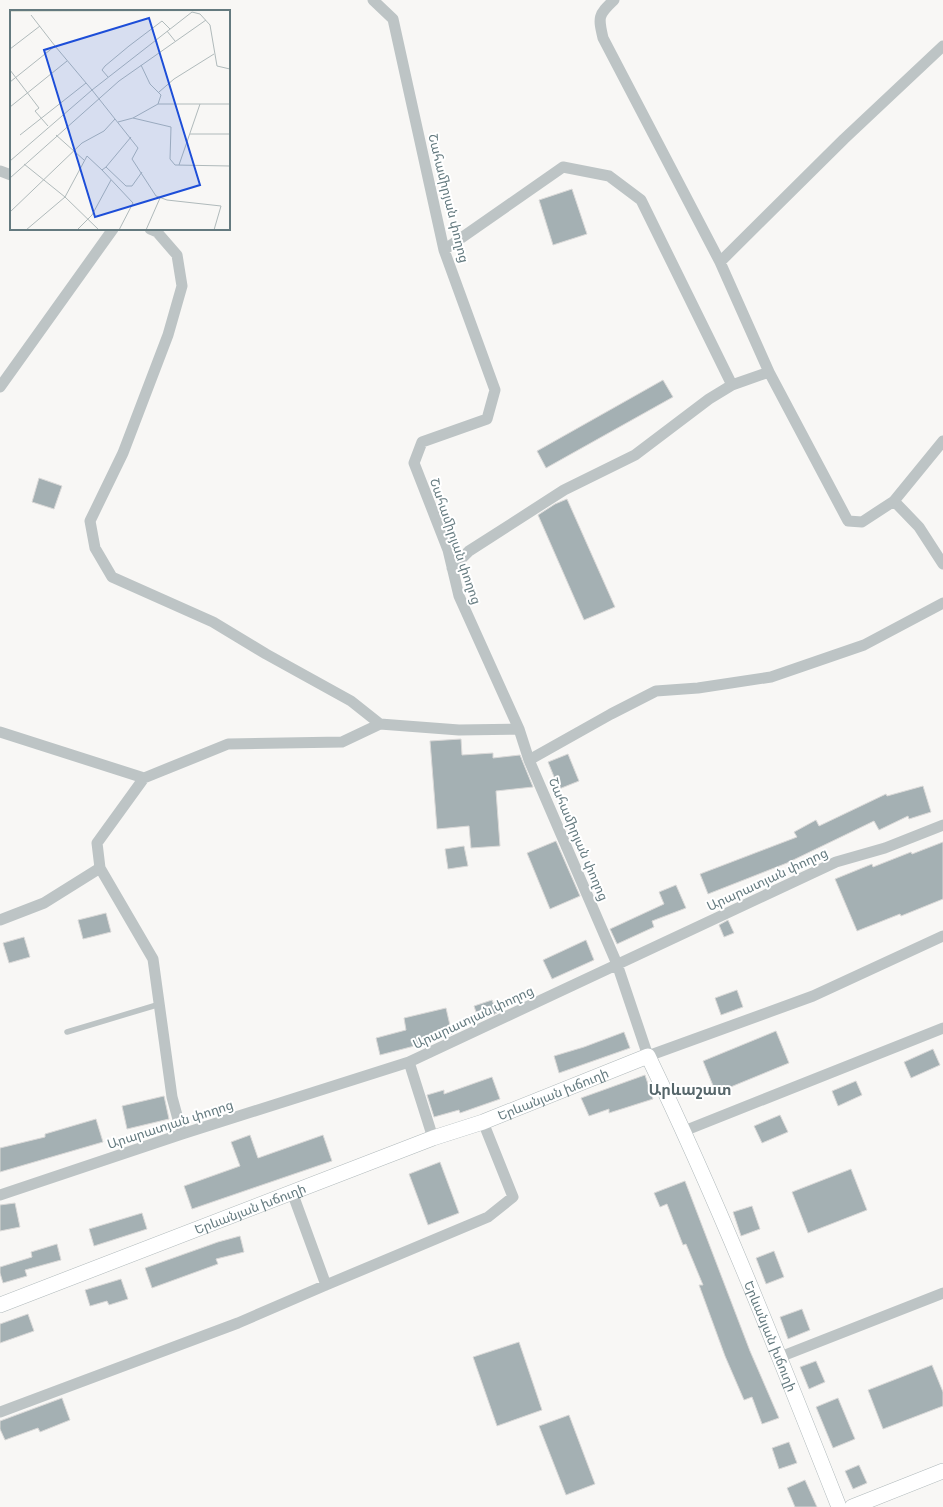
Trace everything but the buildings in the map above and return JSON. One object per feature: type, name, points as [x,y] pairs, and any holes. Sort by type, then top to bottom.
[{"type":"main road","name":"Երևանյան խճուղի","points":[[0,1305],[433,1138],[483,1122],[648,1056],[684,1131],[780,1357],[839,1507]]},
{"type":"main road","points":[[852,1507],[943,1470]]},
{"type":"street","name":"Շահամիրյան փողոց","points":[[373,0],[393,19],[444,250],[495,390],[487,419],[422,442],[414,463],[448,550],[459,596],[519,729],[529,760],[617,964],[648,1056]]},
{"type":"street","points":[[614,0],[603,10],[599,22],[603,38],[720,262],[770,372],[848,521],[862,522],[894,501],[943,441]]},
{"type":"street","points":[[720,262],[844,139],[943,46]]},
{"type":"street","points":[[444,250],[563,167],[609,176],[641,200],[732,385]]},
{"type":"street","points":[[0,171],[10,175]]},
{"type":"street","points":[[0,387],[112,230]]},
{"type":"street","points":[[152,230],[157,232],[177,255],[182,286],[168,335],[123,453],[90,521],[95,548],[112,577],[213,622],[266,654],[352,701],[380,724]]},
{"type":"street","points":[[452,568],[469,551],[564,490],[635,455],[709,399],[732,385],[770,372]]},
{"type":"street","points":[[894,501],[919,527],[943,564]]},
{"type":"street","points":[[529,760],[611,714],[656,691],[698,688],[771,677],[864,645],[943,603]]},
{"type":"street","points":[[182,1134],[172,1097],[153,959],[100,868],[97,843],[144,778],[228,744],[342,742],[380,724],[459,730],[519,729]]},
{"type":"street","points":[[0,732],[144,778]]},
{"type":"street","name":"Արարատյան փողոց","points":[[0,1195],[182,1134],[409,1062],[836,862],[886,848],[943,825]]},
{"type":"street","points":[[0,920],[44,902],[100,868]]},
{"type":"street","points":[[648,1056],[813,996],[943,936]]},
{"type":"street","points":[[684,1131],[943,1028]]},
{"type":"street","points":[[409,1062],[433,1138]]},
{"type":"street","points":[[0,1412],[238,1323],[488,1217],[513,1197],[483,1122]]},
{"type":"street","points":[[292,1192],[326,1285]]},
{"type":"street","points":[[780,1357],[943,1293]]},
{"type":"lane","points":[[67,1032],[160,1004]]},
{"type":"district","name":"Արևաշատ","points":[[690,1090]]}]
